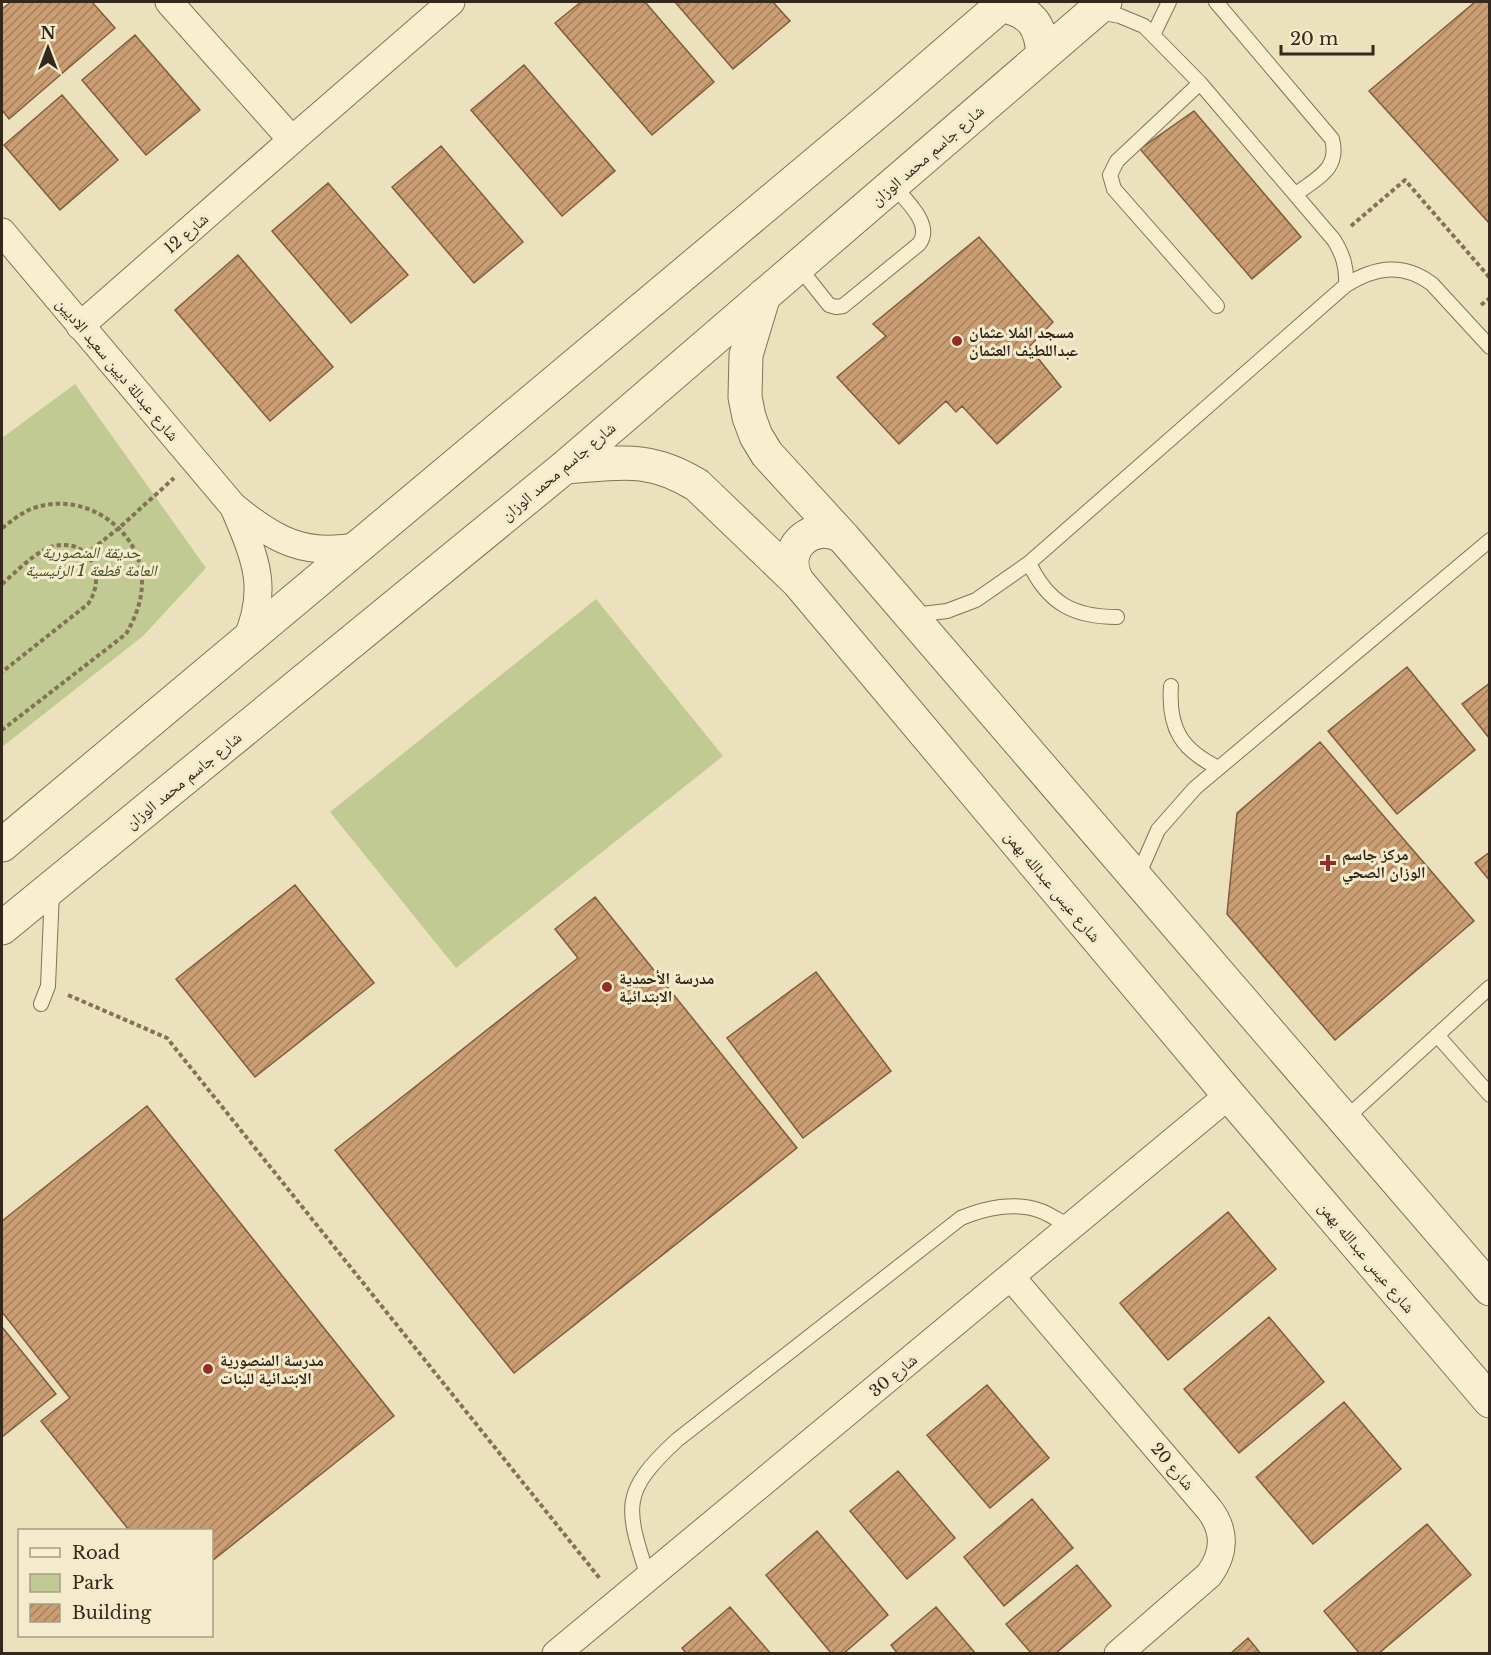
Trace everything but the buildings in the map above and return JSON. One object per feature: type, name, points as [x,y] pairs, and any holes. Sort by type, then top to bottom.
[{"type":"street","points":[[170,2],[292,140]]},
{"type":"street","name":"شارع 12","points":[[80,326],[451,2]]},
{"type":"street","points":[[2,845],[888,103],[1003,4],[1019,10],[1033,21],[1042,36],[1043,55]]},
{"type":"street","name":"شارع جاسم محمد الوزان","points":[[2,928],[565,467],[1099,7]]},
{"type":"street","name":"شارع عبدللة ديين سعيد الاديين","points":[[2,232],[233,506],[261,529],[298,546],[339,550],[360,546]]},
{"type":"street","points":[[764,295],[746,356],[745,397],[756,436],[767,454],[843,537],[1490,1289]]},
{"type":"street","name":"شارع عيس عبدالله بهمن","points":[[565,467],[633,462],[656,465],[677,473],[697,484],[798,582],[1229,1095],[1490,1401]]},
{"type":"street","name":"شارع عبدللة ديين سعيد الاديين","points":[[233,506],[252,550],[257,575],[256,618],[246,642]]},
{"type":"street","points":[[798,582],[793,570],[792,557],[802,540],[812,533],[825,531],[843,537]]},
{"type":"street","name":"شارع 30","points":[[556,1653],[1229,1095]]},
{"type":"street","name":"شارع 20","points":[[1011,1277],[1209,1509],[1221,1529],[1221,1552],[1209,1575],[1118,1653]]},
{"type":"lane","points":[[1153,35],[1169,2]]},
{"type":"lane","points":[[1216,2],[1332,139],[1334,157],[1331,165],[1296,194]]},
{"type":"lane","points":[[1099,7],[1107,13],[1144,26],[1200,83],[1334,240],[1342,253],[1347,269],[1346,285]]},
{"type":"lane","points":[[1200,83],[1117,161],[1110,175],[1114,189],[1217,306]]},
{"type":"lane","points":[[798,266],[829,305],[843,306],[919,244],[923,239],[924,225],[892,184]]},
{"type":"lane","points":[[911,616],[947,610],[970,603],[1029,563],[1346,285],[1373,271],[1398,269],[1421,276],[1432,284],[1490,347]]},
{"type":"lane","points":[[1136,880],[1158,830],[1195,788],[1490,540]]},
{"type":"lane","points":[[1029,563],[1037,580],[1064,606],[1080,614],[1117,617]]},
{"type":"lane","points":[[1171,686],[1170,706],[1174,726],[1179,735],[1185,745],[1200,759],[1219,768]]},
{"type":"lane","points":[[41,1004],[48,986],[52,888]]},
{"type":"lane","points":[[1343,1120],[1490,987]]},
{"type":"lane","points":[[1437,1035],[1490,1095]]},
{"type":"lane","points":[[648,1577],[632,1523],[631,1508],[634,1493],[643,1476],[677,1440],[961,1218],[991,1208],[1024,1207],[1040,1210],[1071,1227]]},
{"type":"path","points":[[1334,240],[1406,180],[1490,278]]},
{"type":"path","points":[[86,554],[119,528],[194,459]]},
{"type":"path","points":[[2,528],[21,513],[38,506],[73,504],[90,509],[106,517],[131,543],[142,580],[141,599],[135,618],[126,634],[2,730]]},
{"type":"path","points":[[2,584],[46,548],[56,545],[78,548],[93,563],[97,573],[94,595],[88,604],[2,672]]},
{"type":"path","points":[[48,986],[167,1038],[619,1602]]},
{"type":"green space","name":"حديقة المنصورية العامة قطعة 1 الرئيسية","points":[[75,384],[206,568],[143,636],[2,747],[2,438]]},
{"type":"green space","points":[[596,599],[723,756],[456,968],[330,812]]},
{"type":"place","name":"مسجد الملا عثمان عبداللطيف العثمان","points":[[957,341]]},
{"type":"place","name":"مركز جاسم الوزان الصحي","points":[[1328,863]]},
{"type":"place","name":"مدرسة الأحمدية الابتدائية","points":[[607,987]]},
{"type":"place","name":"مدرسة المنصورية الابتدائية للبنات","points":[[208,1369]]}]
